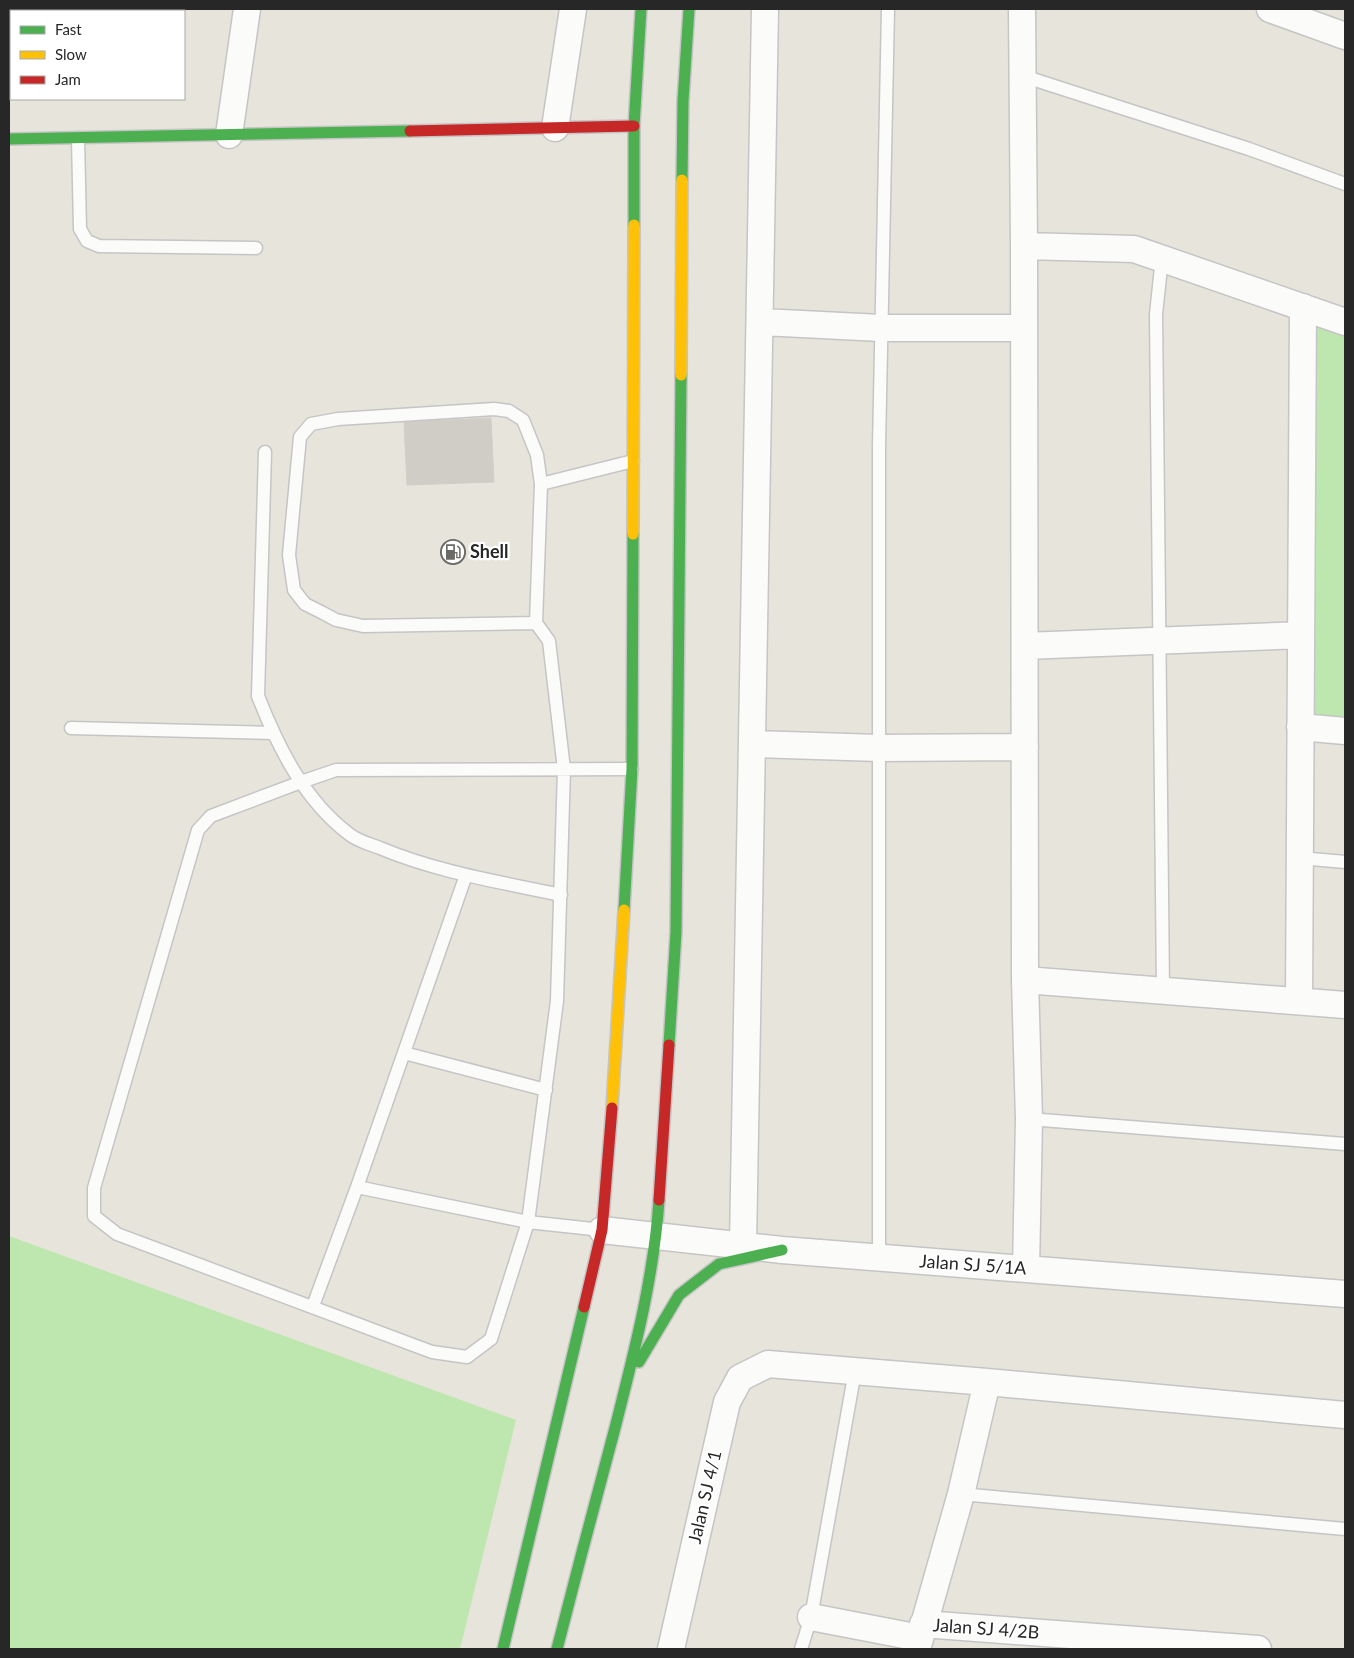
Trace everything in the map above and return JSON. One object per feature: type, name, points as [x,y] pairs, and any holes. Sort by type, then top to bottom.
[{"type":"street","points":[[228,135],[247,9]]},
{"type":"street","points":[[555,128],[573,9]]},
{"type":"street","points":[[503,1649],[602,1230],[614,1088],[632,768],[634,126],[641,9]]},
{"type":"street","points":[[557,1649],[626,1384],[646,1296],[657,1236],[676,932],[683,102],[689,9]]},
{"type":"street","points":[[743,1245],[765,9]]},
{"type":"street","points":[[1022,9],[1025,980],[1029,1119],[1026,1269]]},
{"type":"street","points":[[1270,9],[1345,36]]},
{"type":"street","points":[[9,139],[634,126]]},
{"type":"street","points":[[1024,246],[1134,248],[1345,322]]},
{"type":"street","points":[[1299,1001],[1302,307]]},
{"type":"street","points":[[760,322],[881,328],[1024,328]]},
{"type":"street","points":[[1025,646],[1301,635]]},
{"type":"street","points":[[1300,727],[1345,731]]},
{"type":"street","points":[[752,744],[879,748],[1025,747]]},
{"type":"street","points":[[1025,980],[1345,1005]]},
{"type":"street","name":"Jalan SJ 5/1A","points":[[602,1230],[782,1250],[1345,1294]]},
{"type":"street","points":[[626,1384],[678,1295],[719,1264],[782,1250]]},
{"type":"street","name":"Jalan SJ 4/1","points":[[671,1649],[727,1402],[740,1378],[768,1364],[856,1371]]},
{"type":"street","points":[[856,1371],[1345,1415]]},
{"type":"street","points":[[920,1637],[961,1494],[987,1382]]},
{"type":"street","name":"Jalan SJ 4/2B","points":[[811,1617],[920,1637],[1258,1649]]},
{"type":"lane","points":[[879,1258],[879,446],[888,9]]},
{"type":"lane","points":[[1023,76],[1345,184]]},
{"type":"lane","points":[[78,138],[80,229],[87,241],[99,246],[256,248]]},
{"type":"lane","points":[[1162,258],[1156,314],[1162,990]]},
{"type":"lane","points":[[536,624],[363,626],[336,620],[305,604],[294,590],[289,555],[300,437],[311,424],[348,418],[494,409],[509,411],[523,420],[537,455],[541,484],[536,624],[549,642],[564,769],[557,1001],[528,1222],[491,1339],[467,1357],[432,1352],[314,1306],[117,1234],[94,1216],[94,1188],[198,830],[211,816],[336,770],[564,769],[632,768]]},
{"type":"lane","points":[[265,452],[258,696],[272,733],[301,782],[324,812],[350,836],[394,854],[466,875],[560,895]]},
{"type":"lane","points":[[541,484],[633,461]]},
{"type":"lane","points":[[71,728],[272,733]]},
{"type":"lane","points":[[1300,858],[1345,862]]},
{"type":"lane","points":[[314,1306],[466,875]]},
{"type":"lane","points":[[404,1053],[546,1090]]},
{"type":"lane","points":[[1029,1119],[1345,1144]]},
{"type":"lane","points":[[357,1187],[528,1222],[602,1230]]},
{"type":"lane","points":[[802,1649],[811,1617],[856,1371]]},
{"type":"lane","points":[[961,1494],[1345,1529]]},
{"type":"green space","points":[[1307,313],[1345,326],[1345,726],[1305,723]]},
{"type":"green space","points":[[9,1236],[516,1420],[460,1649],[9,1649]]},
{"type":"building","points":[[491,418],[494,482],[407,485],[404,422]]},
{"type":"traffic: fast","points":[[634,225],[634,126],[641,9]]},
{"type":"traffic: fast","points":[[682,180],[683,101],[689,9]]},
{"type":"traffic: fast","points":[[9,139],[410,131]]},
{"type":"traffic: fast","points":[[669,1045],[676,932],[681,375]]},
{"type":"traffic: fast","points":[[624,910],[632,769],[633,534]]},
{"type":"traffic: fast","points":[[557,1649],[636,1343],[653,1258],[659,1200]]},
{"type":"traffic: fast","points":[[639,1362],[679,1295],[719,1264],[782,1250]]},
{"type":"traffic: fast","points":[[503,1649],[584,1307]]},
{"type":"traffic: slow","points":[[681,375],[682,180]]},
{"type":"traffic: slow","points":[[633,534],[634,225]]},
{"type":"traffic: slow","points":[[612,1108],[624,910]]},
{"type":"traffic: jam","points":[[410,131],[634,126]]},
{"type":"traffic: jam","points":[[659,1200],[669,1045]]},
{"type":"traffic: jam","points":[[584,1307],[602,1230],[612,1108]]},
{"type":"place","name":"Shell","points":[[453,552]]}]
